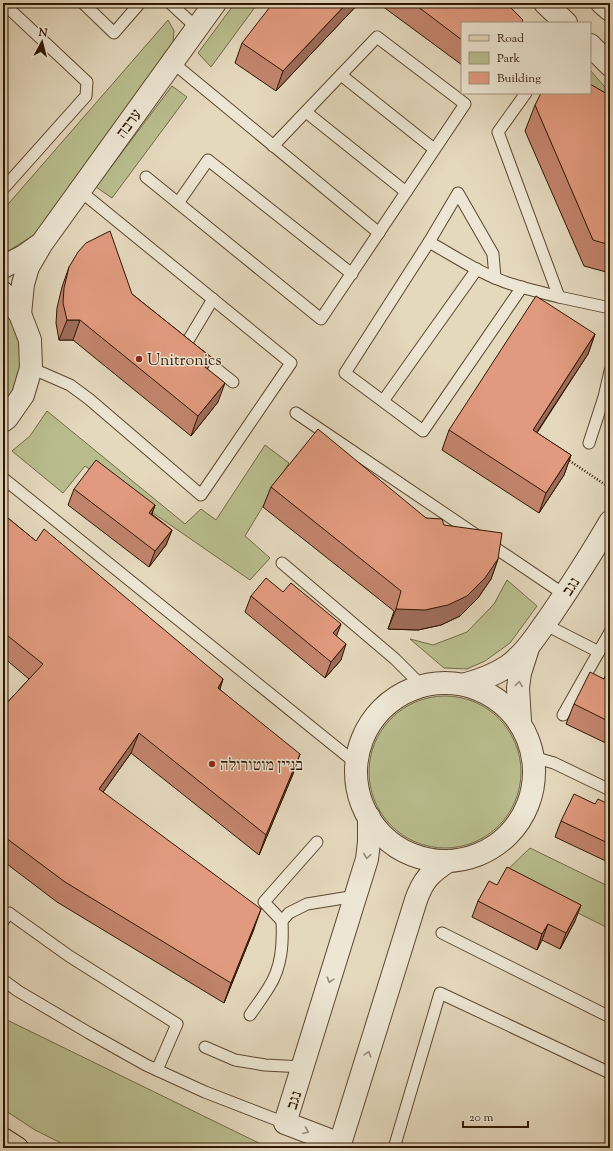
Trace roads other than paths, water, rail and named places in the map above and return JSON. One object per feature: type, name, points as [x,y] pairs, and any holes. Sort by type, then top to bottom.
[{"type":"main road","points":[[3,1139],[17,1148]]},
{"type":"street","name":"ערבה","points":[[20,314],[23,284],[28,267],[42,242],[215,3]]},
{"type":"street","points":[[546,3],[565,22]]},
{"type":"street","points":[[602,3],[610,10]]},
{"type":"street","points":[[591,47],[610,65]]},
{"type":"street","name":"ערבה","points":[[3,267],[24,256],[42,242]]},
{"type":"street","points":[[3,293],[20,314],[30,340],[31,368],[23,395],[7,418],[3,421]]},
{"type":"street","name":"נגב","points":[[466,684],[482,680],[494,674],[509,665],[528,648],[565,595],[610,522]]},
{"type":"street","name":"נגב","points":[[520,721],[518,688],[520,673],[528,648]]},
{"type":"street","points":[[437,682],[466,684],[487,692],[505,705],[520,721],[532,746],[535,774],[530,801],[517,826],[497,845],[472,857],[448,861],[422,858],[399,849],[378,832],[364,810],[356,784],[357,755],[366,728],[384,706],[409,690],[422,686],[437,682]]},
{"type":"street","name":"נגב","points":[[369,817],[367,859],[285,1123],[346,1146],[420,888],[433,871],[448,861]]},
{"type":"lane","points":[[3,3],[87,82],[86,96],[3,188]]},
{"type":"lane","points":[[83,3],[114,33],[140,3]]},
{"type":"lane","points":[[170,3],[197,28]]},
{"type":"lane","points":[[146,177],[321,320],[464,104],[378,37],[274,146]]},
{"type":"lane","points":[[172,62],[379,233]]},
{"type":"lane","points":[[342,75],[434,149]]},
{"type":"lane","points":[[525,94],[498,132],[559,297]]},
{"type":"lane","points":[[306,112],[406,192]]},
{"type":"lane","points":[[178,203],[208,160],[352,274]]},
{"type":"lane","points":[[31,368],[70,385],[89,399],[201,495],[291,363],[79,190]]},
{"type":"lane","points":[[495,278],[493,254],[458,193],[429,242],[345,373],[423,431],[522,287]]},
{"type":"lane","points":[[429,242],[477,269],[511,284],[559,297],[610,308]]},
{"type":"lane","points":[[383,401],[477,269]]},
{"type":"lane","points":[[213,299],[183,342],[233,382]]},
{"type":"lane","points":[[589,443],[604,398],[610,371]]},
{"type":"lane","points":[[296,413],[565,595]]},
{"type":"lane","points":[[3,478],[357,764]]},
{"type":"lane","points":[[282,563],[395,659],[422,686]]},
{"type":"lane","points":[[544,624],[599,652]]},
{"type":"lane","points":[[563,715],[610,634]]},
{"type":"lane","points":[[533,757],[554,763],[610,790]]},
{"type":"lane","points":[[282,921],[264,902],[317,842]]},
{"type":"lane","points":[[250,1015],[270,986],[280,962],[282,921],[289,913],[307,904],[356,896]]},
{"type":"lane","points":[[3,921],[9,913],[87,967],[178,1024],[157,1070]]},
{"type":"lane","points":[[442,933],[610,1017]]},
{"type":"lane","points":[[3,980],[18,991],[146,1065],[205,1092],[285,1123]]},
{"type":"lane","points":[[394,1148],[440,993],[610,1074]]},
{"type":"lane","points":[[205,1047],[235,1060],[266,1065],[303,1067]]},
{"type":"place","name":"Unitronics","points":[[139,359]]},
{"type":"place","name":"בניין מוטורולה","points":[[212,764]]}]
